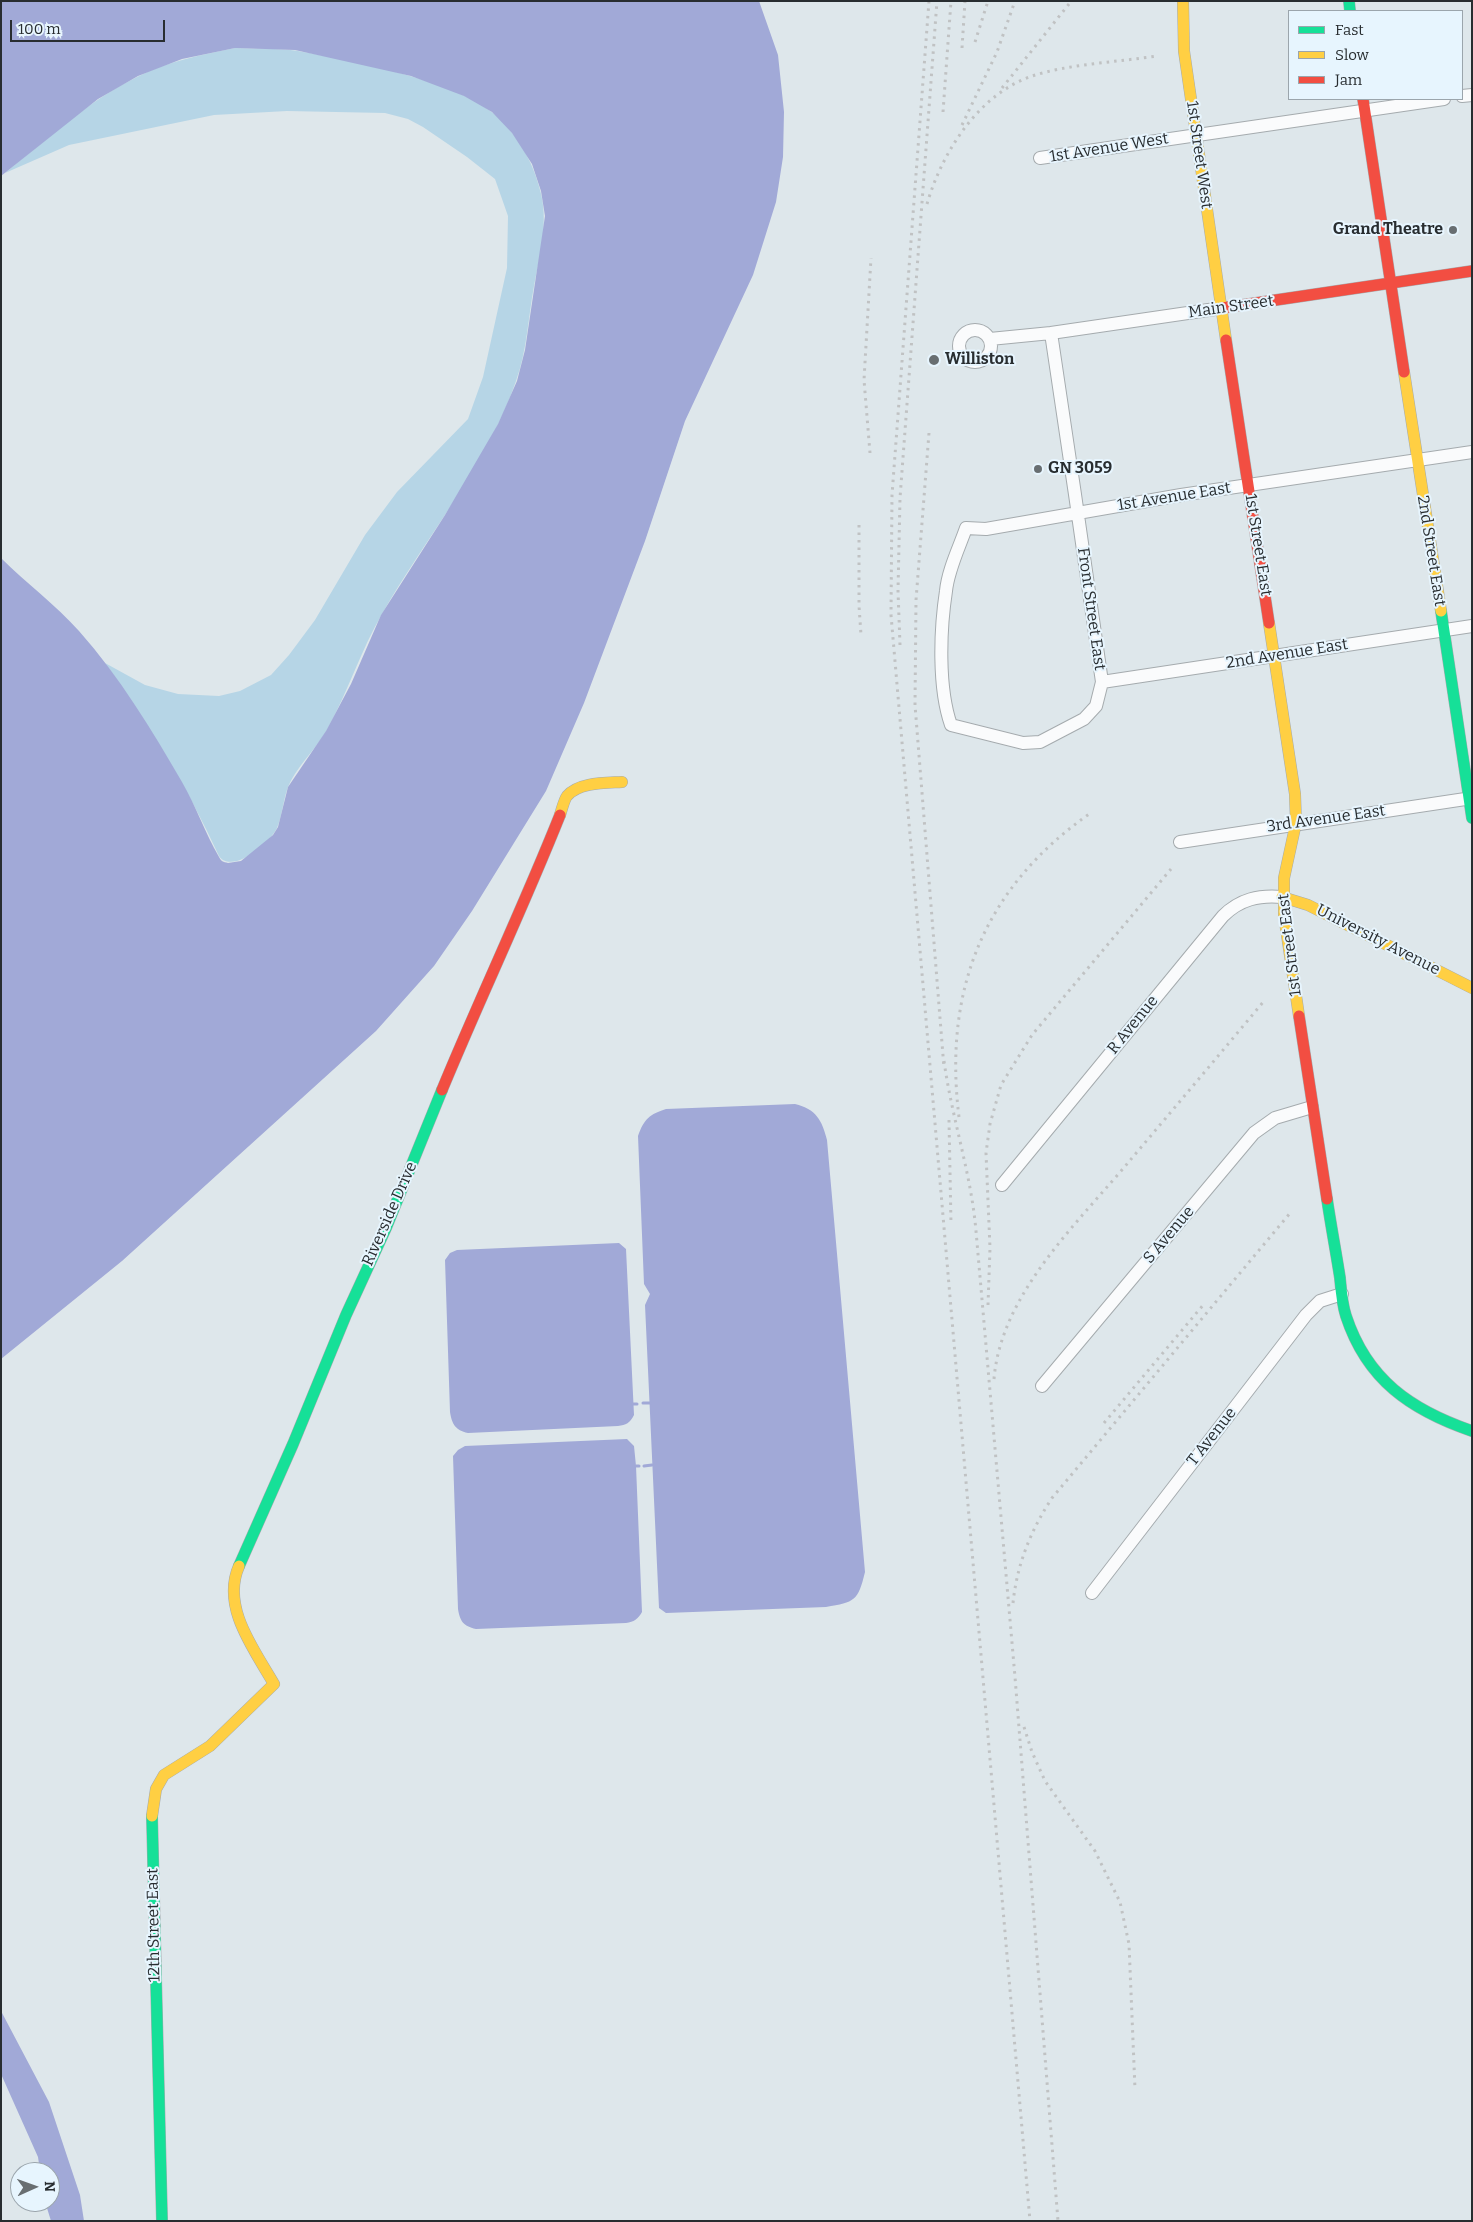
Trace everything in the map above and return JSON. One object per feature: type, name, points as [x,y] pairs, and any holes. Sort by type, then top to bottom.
[{"type":"street","name":"1st Street West","points":[[1182,1],[1184,51],[1222,308]]},
{"type":"street","name":"1st Avenue West","points":[[1040,158],[1195,134],[1364,104],[1428,100]]},
{"type":"street","name":"2nd Street East","points":[[1364,104],[1472,818]]},
{"type":"street","name":"Main Street","points":[[990,339],[1051,333],[1390,285],[1472,271]]},
{"type":"street","name":"1st Street East","points":[[1222,308],[1295,794],[1296,823],[1284,878],[1282,897],[1286,936],[1342,1294],[1350,1330],[1374,1372],[1387,1385],[1416,1408],[1432,1417],[1472,1431]]},
{"type":"street","name":"Front Street East","points":[[966,528],[946,589],[943,642],[945,707],[951,726],[1023,743],[1040,742],[1084,719],[1096,706],[1102,682],[1051,333]]},
{"type":"street","name":"1st Avenue East","points":[[966,528],[986,529],[1077,512],[1472,452]]},
{"type":"street","name":"2nd Avenue East","points":[[1102,682],[1472,626]]},
{"type":"street","name":"Riverside Drive","points":[[274,1684],[239,1622],[234,1600],[234,1577],[293,1444],[346,1315],[386,1228],[467,1030],[528,896],[567,796],[579,787],[596,783],[622,782]]},
{"type":"street","name":"3rd Avenue East","points":[[1180,842],[1470,798]]},
{"type":"street","name":"R Avenue","points":[[1002,1185],[1224,916],[1241,902],[1265,896],[1282,897]]},
{"type":"street","name":"University Avenue","points":[[1282,897],[1308,905],[1472,988]]},
{"type":"street","name":"S Avenue","points":[[1042,1386],[1254,1133],[1274,1118],[1312,1107]]},
{"type":"street","name":"T Avenue","points":[[1092,1593],[1306,1315],[1320,1301],[1342,1294]]},
{"type":"street","name":"12th Street East","points":[[162,2221],[152,1807],[156,1789],[164,1775],[210,1746],[238,1721],[274,1684]]},
{"type":"shaded area","points":[[235,48],[298,51],[372,66],[427,81],[475,101],[493,113],[509,129],[528,158],[537,179],[543,202],[544,226],[523,358],[504,412],[473,471],[374,628],[328,728],[291,782],[277,828],[267,841],[250,855],[233,862],[225,861],[219,856],[167,757],[105,663],[145,685],[178,694],[219,696],[240,691],[271,675],[289,655],[315,620],[365,535],[397,492],[468,419],[483,377],[507,268],[508,216],[495,179],[423,127],[408,119],[385,113],[287,111],[214,115],[69,145],[5,173],[68,121],[102,97],[148,71],[197,56]]},
{"type":"water","points":[[1,1],[759,1],[778,55],[784,112],[783,157],[776,202],[753,275],[685,421],[645,541],[584,703],[546,791],[472,911],[434,966],[376,1031],[122,1261],[1,1359],[1,558],[60,612],[94,648],[159,743],[187,791],[209,839],[222,861],[228,863],[241,861],[273,835],[278,827],[288,787],[326,731],[351,684],[381,615],[445,515],[498,424],[517,381],[525,350],[545,216],[541,191],[532,164],[512,133],[492,112],[464,96],[411,76],[295,50],[235,48],[182,59],[138,76],[98,99],[1,176]]},
{"type":"water","points":[[795,1104],[808,1109],[817,1116],[827,1140],[865,1572],[857,1594],[854,1598],[843,1604],[826,1607],[666,1613],[659,1608],[645,1305],[650,1294],[644,1284],[638,1136],[648,1118],[666,1109]]},
{"type":"water","points":[[619,1243],[626,1249],[634,1415],[631,1420],[626,1424],[618,1426],[468,1433],[457,1428],[453,1423],[450,1412],[445,1260],[450,1253],[457,1250]]},
{"type":"water","points":[[627,1439],[634,1446],[636,1466],[642,1612],[639,1617],[634,1621],[626,1623],[476,1629],[465,1625],[461,1620],[458,1609],[453,1456],[458,1450],[465,1446]]},
{"type":"water","points":[[1,2011],[49,2102],[80,2195],[84,2221],[51,2221],[48,2212],[60,2212],[60,2162],[39,2162],[1,2074]]},
{"type":"waterway","points":[[643,1403],[650,1403]]},
{"type":"waterway","points":[[644,1466],[652,1465]]},
{"type":"railway","points":[[929,1],[892,495],[891,615],[1030,2221]]},
{"type":"railway","points":[[900,645],[898,591],[900,498],[937,1]]},
{"type":"railway","points":[[943,112],[951,1]]},
{"type":"railway","points":[[962,48],[965,1]]},
{"type":"railway","points":[[975,42],[988,1]]},
{"type":"railway","points":[[962,125],[997,52],[1015,1]]},
{"type":"railway","points":[[1002,88],[1069,4]]},
{"type":"railway","points":[[927,204],[942,165],[953,145],[965,127],[995,96],[1032,76],[1046,72],[1157,56]]},
{"type":"railway","points":[[870,453],[864,380],[871,258]]},
{"type":"railway","points":[[929,433],[916,600],[915,705],[944,1068]]},
{"type":"railway","points":[[859,525],[861,635]]},
{"type":"railway","points":[[959,1117],[956,1070],[958,1025],[966,983],[979,944],[999,907],[1024,873],[1055,841],[1092,812]]},
{"type":"railway","points":[[988,1305],[990,1248],[986,1153],[990,1124],[1001,1085],[1032,1035],[1171,869]]},
{"type":"railway","points":[[994,1379],[1000,1347],[1011,1317],[1027,1288],[1046,1260],[1264,1001]]},
{"type":"railway","points":[[944,1061],[974,1209],[1015,1677],[1058,2221]]},
{"type":"railway","points":[[949,1120],[951,1225]]},
{"type":"railway","points":[[1013,1603],[1018,1575],[1026,1548],[1031,1535],[1052,1498],[1291,1212]]},
{"type":"railway","points":[[1104,1423],[1204,1304]]},
{"type":"railway","points":[[1024,1727],[1032,1752],[1045,1781],[1095,1851],[1120,1902],[1129,1944],[1135,2089]]},
{"type":"traffic: fast","points":[[1349,1],[1350,10]]},
{"type":"traffic: fast","points":[[1441,611],[1472,818]]},
{"type":"traffic: fast","points":[[239,1566],[293,1444],[346,1315],[386,1228],[442,1090]]},
{"type":"traffic: fast","points":[[1327,1199],[1345,1311],[1355,1338],[1366,1358],[1394,1390],[1411,1402],[1450,1423],[1472,1431]]},
{"type":"traffic: fast","points":[[152,1816],[162,2221]]},
{"type":"traffic: slow","points":[[1183,1],[1184,51],[1226,340]]},
{"type":"traffic: slow","points":[[1404,372],[1441,611]]},
{"type":"traffic: slow","points":[[1269,623],[1295,794],[1296,823],[1284,878],[1284,915],[1299,1016]]},
{"type":"traffic: slow","points":[[560,815],[564,802],[572,791],[593,784],[622,782]]},
{"type":"traffic: slow","points":[[1282,897],[1308,905],[1472,988]]},
{"type":"traffic: slow","points":[[152,1816],[156,1789],[164,1775],[210,1746],[274,1684],[249,1642],[237,1612],[234,1597],[235,1581],[239,1566]]},
{"type":"traffic: jam","points":[[1363,100],[1404,372]]},
{"type":"traffic: jam","points":[[1222,308],[1472,271]]},
{"type":"traffic: jam","points":[[1226,340],[1269,623]]},
{"type":"traffic: jam","points":[[442,1090],[560,815]]},
{"type":"traffic: jam","points":[[1299,1016],[1327,1199]]},
{"type":"place","name":"Grand Theatre","points":[[1453,230]]},
{"type":"place","name":"Williston","points":[[934,360]]},
{"type":"place","name":"GN 3059","points":[[1038,469]]}]
